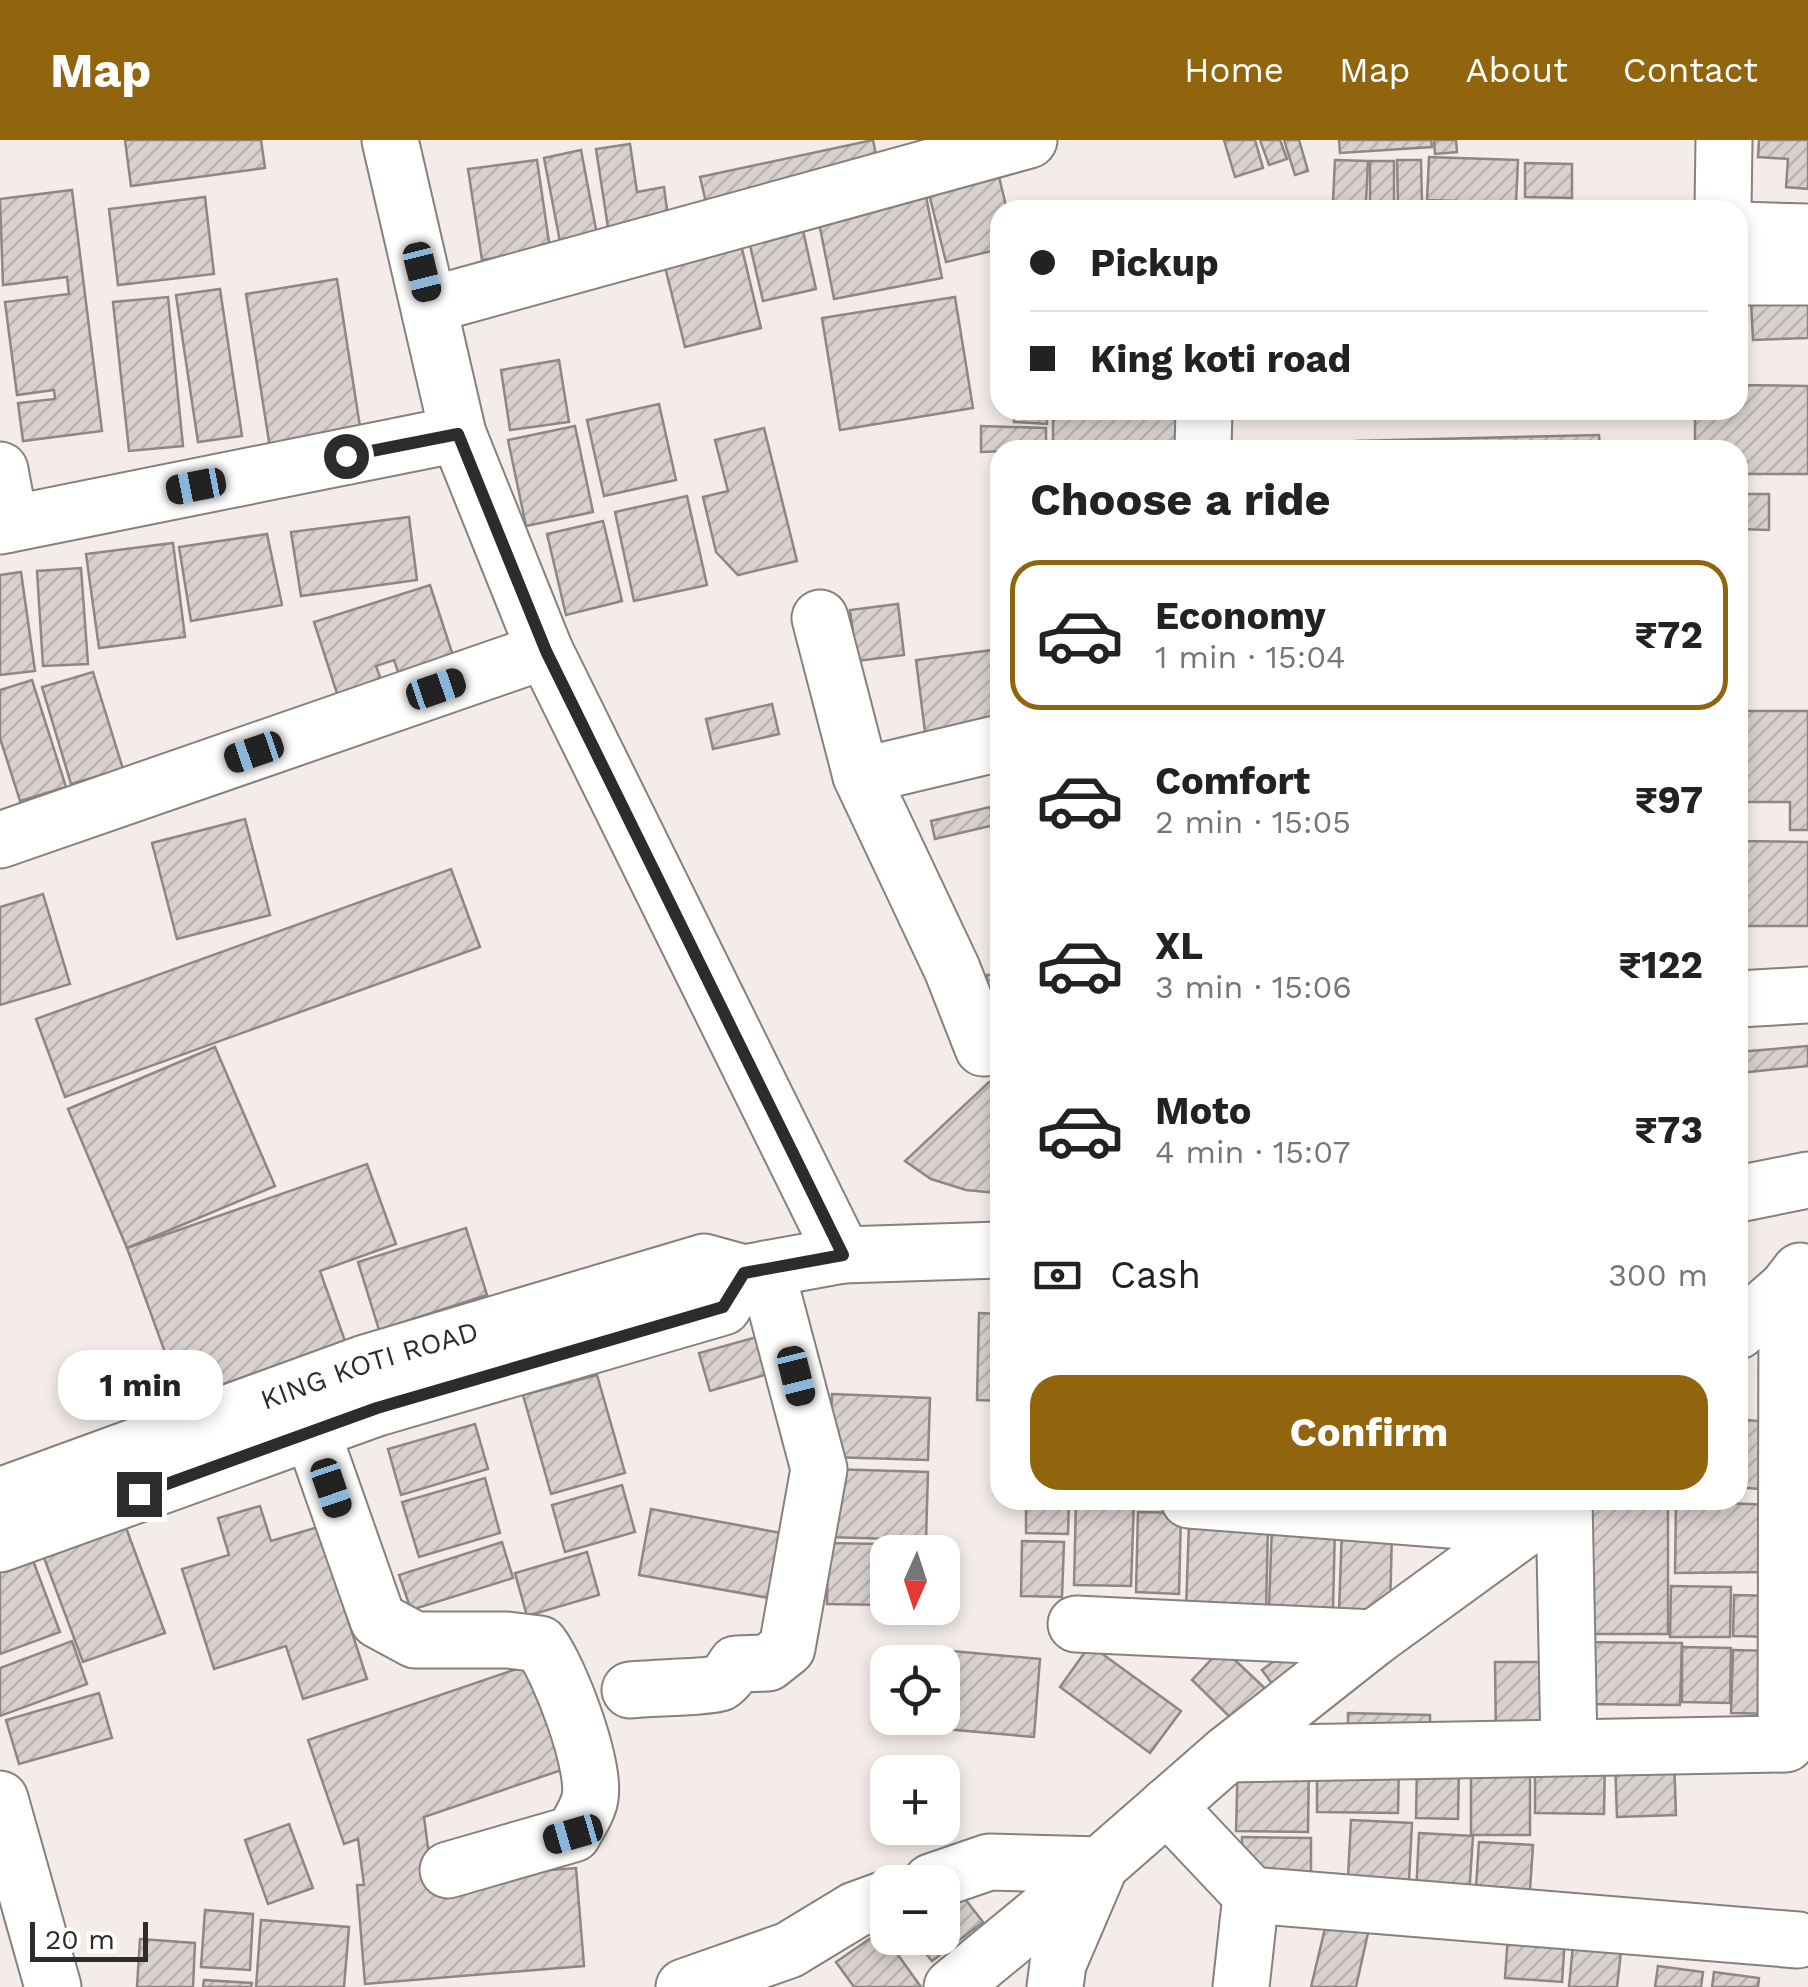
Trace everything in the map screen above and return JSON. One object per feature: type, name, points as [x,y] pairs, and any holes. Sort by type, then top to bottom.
[{"type":"street","points":[[390,140],[458,434],[546,651],[843,1255]]},
{"type":"street","points":[[430,305],[898,158],[1029,140]]},
{"type":"street","points":[[1723,200],[1724,140]]},
{"type":"street","points":[[1748,230],[1808,232]]},
{"type":"street","points":[[1748,277],[1808,277]]},
{"type":"street","points":[[0,470],[5,525],[458,434]]},
{"type":"street","points":[[820,618],[861,776],[952,969],[983,1048],[990,1048]]},
{"type":"street","points":[[0,840],[546,651]]},
{"type":"street","points":[[861,776],[990,745]]},
{"type":"street","points":[[1748,998],[1808,995]]},
{"type":"street","points":[[1748,1192],[1808,1180]]},
{"type":"street","name":"KING KOTI ROAD","points":[[0,1496],[384,1357],[704,1262],[755,1271],[843,1255],[990,1250]]},
{"type":"street","points":[[630,1690],[722,1682],[736,1664],[768,1663],[787,1648],[820,1469],[755,1271]]},
{"type":"street","name":"KING KOTI ROAD","points":[[0,1544],[377,1408],[723,1307],[755,1271]]},
{"type":"street","points":[[1748,1321],[1797,1274]]},
{"type":"street","points":[[1226,1754],[1786,1744],[1797,1274]]},
{"type":"street","points":[[312,1432],[378,1620],[415,1640],[540,1644],[563,1682],[590,1776],[590,1798],[573,1834],[448,1870]]},
{"type":"street","points":[[952,1987],[1226,1754],[1548,1510]]},
{"type":"street","points":[[1549,1510],[1570,1747]]},
{"type":"street","points":[[1076,1624],[1374,1638]]},
{"type":"street","points":[[0,1799],[53,1987]]},
{"type":"street","points":[[1167,1806],[1251,1895],[1798,1940]]},
{"type":"street","points":[[960,1872],[989,1862],[1100,1865]]},
{"type":"street","points":[[1055,1987],[1058,1964],[1100,1865]]},
{"type":"street","points":[[1241,1987],[1251,1895]]},
{"type":"street","points":[[684,1987],[789,1950],[870,1904]]},
{"type":"building","points":[[125,140],[261,140],[265,168],[131,186]]},
{"type":"building","points":[[873,140],[880,174],[708,211],[700,177]]},
{"type":"building","points":[[1224,140],[1255,140],[1263,168],[1235,177]]},
{"type":"building","points":[[1260,140],[1280,140],[1287,159],[1269,165]]},
{"type":"building","points":[[1284,140],[1299,140],[1308,171],[1295,175]]},
{"type":"building","points":[[1339,140],[1431,140],[1432,147],[1340,153]]},
{"type":"building","points":[[1434,140],[1456,140],[1457,152],[1435,154]]},
{"type":"building","points":[[1759,140],[1808,140],[1808,189],[1786,187],[1788,159],[1758,157]]},
{"type":"building","points":[[630,144],[637,192],[664,187],[669,225],[609,234],[596,149]]},
{"type":"building","points":[[581,150],[598,240],[561,247],[544,158]]},
{"type":"building","points":[[1429,157],[1518,160],[1516,200],[1427,200]]},
{"type":"building","points":[[537,160],[550,249],[482,260],[468,169]]},
{"type":"building","points":[[995,160],[1005,200],[990,200],[990,251],[946,262],[925,178]]},
{"type":"building","points":[[1335,160],[1368,161],[1366,200],[1333,200]]},
{"type":"building","points":[[1397,160],[1421,160],[1422,200],[1398,200]]},
{"type":"building","points":[[1370,161],[1394,161],[1394,200],[1370,200]]},
{"type":"building","points":[[1525,163],[1572,164],[1572,198],[1525,197]]},
{"type":"building","points":[[923,181],[942,278],[834,299],[815,202]]},
{"type":"building","points":[[72,190],[102,431],[23,441],[18,403],[55,399],[54,390],[17,395],[5,302],[69,294],[67,277],[3,285],[0,199]]},
{"type":"building","points":[[205,197],[214,274],[118,285],[109,209]]},
{"type":"building","points":[[800,217],[816,289],[763,301],[746,228]]},
{"type":"building","points":[[738,232],[761,328],[685,347],[661,251]]},
{"type":"building","points":[[337,279],[361,433],[270,448],[246,294]]},
{"type":"building","points":[[220,289],[242,436],[198,442],[176,295]]},
{"type":"building","points":[[168,297],[183,446],[129,451],[113,302]]},
{"type":"building","points":[[955,297],[973,408],[840,430],[822,318]]},
{"type":"building","points":[[1808,299],[1808,338],[1753,340],[1751,301]]},
{"type":"building","points":[[559,360],[569,422],[510,430],[501,370]]},
{"type":"building","points":[[1748,385],[1808,386],[1808,474],[1748,474],[1748,440],[1695,440],[1695,420],[1748,420]]},
{"type":"building","points":[[659,404],[676,480],[604,496],[587,420]]},
{"type":"building","points":[[1047,420],[1047,424],[1014,422]]},
{"type":"building","points":[[1053,420],[1177,420],[1177,440],[1053,440]]},
{"type":"building","points":[[575,426],[593,512],[526,526],[508,440]]},
{"type":"building","points":[[981,426],[1046,428],[1046,440],[990,440],[990,452],[981,452]]},
{"type":"building","points":[[764,428],[797,561],[738,575],[716,552],[703,497],[728,491],[715,440]]},
{"type":"building","points":[[1599,435],[1599,440],[1396,440]]},
{"type":"building","points":[[1748,494],[1769,494],[1769,530],[1748,529]]},
{"type":"building","points":[[687,496],[707,585],[634,601],[615,512]]},
{"type":"building","points":[[409,517],[417,580],[301,596],[291,532]]},
{"type":"building","points":[[603,521],[622,601],[566,615],[547,534]]},
{"type":"building","points":[[267,534],[282,605],[191,621],[179,547]]},
{"type":"building","points":[[173,543],[185,637],[99,648],[86,554]]},
{"type":"building","points":[[81,568],[88,664],[43,666],[37,571]]},
{"type":"building","points":[[21,572],[35,671],[0,675],[0,575]]},
{"type":"building","points":[[430,585],[457,668],[403,686],[394,660],[376,666],[385,691],[341,706],[314,622]]},
{"type":"building","points":[[898,604],[904,655],[857,661],[850,610]]},
{"type":"building","points":[[990,650],[990,724],[925,732],[916,660]]},
{"type":"building","points":[[93,672],[123,769],[71,784],[42,687]]},
{"type":"building","points":[[32,680],[66,787],[20,801],[0,738],[0,690]]},
{"type":"building","points":[[772,704],[779,734],[713,749],[706,719]]},
{"type":"building","points":[[1748,711],[1808,711],[1808,830],[1790,830],[1790,802],[1748,802]]},
{"type":"building","points":[[990,807],[990,826],[935,839],[931,821]]},
{"type":"building","points":[[245,819],[270,915],[177,939],[152,843]]},
{"type":"building","points":[[1748,841],[1808,842],[1808,926],[1748,926]]},
{"type":"building","points":[[451,869],[480,947],[65,1097],[36,1019]]},
{"type":"building","points":[[43,894],[70,984],[0,1005],[0,907]]},
{"type":"building","points":[[1808,1046],[1808,1066],[1748,1072],[1748,1051]]},
{"type":"building","points":[[215,1047],[275,1186],[127,1248],[68,1109]]},
{"type":"building","points":[[990,1082],[990,1192],[931,1179],[905,1161]]},
{"type":"building","points":[[367,1164],[396,1244],[320,1271],[345,1341],[182,1399],[127,1248]]},
{"type":"building","points":[[466,1228],[487,1295],[379,1330],[358,1262]]},
{"type":"building","points":[[979,1313],[990,1314],[990,1401],[977,1400]]},
{"type":"building","points":[[764,1335],[775,1372],[710,1391],[699,1353]]},
{"type":"building","points":[[597,1375],[625,1473],[551,1494],[523,1395]]},
{"type":"building","points":[[832,1394],[930,1398],[928,1460],[830,1457]]},
{"type":"building","points":[[1748,1420],[1777,1423],[1769,1490],[1748,1488]]},
{"type":"building","points":[[475,1424],[488,1469],[401,1495],[388,1449]]},
{"type":"building","points":[[829,1469],[928,1472],[926,1535],[827,1537]]},
{"type":"building","points":[[485,1478],[500,1533],[419,1557],[402,1502]]},
{"type":"building","points":[[622,1485],[635,1532],[565,1552],[552,1505]]},
{"type":"building","points":[[1748,1504],[1773,1505],[1772,1572],[1675,1573],[1676,1510],[1748,1510]]},
{"type":"building","points":[[260,1506],[271,1541],[318,1527],[367,1679],[303,1699],[286,1646],[214,1669],[182,1569],[229,1555],[218,1518]]},
{"type":"building","points":[[651,1509],[781,1533],[769,1598],[639,1575]]},
{"type":"building","points":[[1026,1510],[1069,1510],[1068,1534],[1026,1533]]},
{"type":"building","points":[[1076,1510],[1134,1510],[1131,1586],[1074,1585]]},
{"type":"building","points":[[1573,1510],[1668,1510],[1668,1634],[1573,1634]]},
{"type":"building","points":[[1138,1512],[1181,1513],[1179,1594],[1136,1592]]},
{"type":"building","points":[[1189,1523],[1268,1526],[1266,1612],[1186,1610]]},
{"type":"building","points":[[125,1525],[165,1633],[83,1662],[43,1555]]},
{"type":"building","points":[[1272,1525],[1335,1527],[1333,1609],[1269,1607]]},
{"type":"building","points":[[1342,1527],[1392,1528],[1390,1614],[1339,1612]]},
{"type":"building","points":[[1022,1541],[1064,1542],[1062,1597],[1021,1596]]},
{"type":"building","points":[[502,1542],[513,1578],[411,1610],[399,1575]]},
{"type":"building","points":[[828,1543],[870,1544],[870,1605],[827,1604]]},
{"type":"building","points":[[587,1552],[599,1595],[527,1616],[515,1573]]},
{"type":"building","points":[[32,1558],[60,1632],[0,1654],[0,1570]]},
{"type":"building","points":[[1671,1586],[1731,1587],[1730,1637],[1670,1637]]},
{"type":"building","points":[[1734,1595],[1776,1596],[1776,1637],[1733,1636]]},
{"type":"building","points":[[72,1641],[87,1684],[0,1716],[0,1668]]},
{"type":"building","points":[[1574,1642],[1682,1643],[1680,1705],[1572,1704]]},
{"type":"building","points":[[1297,1644],[1311,1662],[1276,1689],[1262,1670]]},
{"type":"building","points":[[1090,1645],[1181,1711],[1150,1753],[1060,1687]]},
{"type":"building","points":[[1682,1647],[1731,1648],[1730,1703],[1682,1702]]},
{"type":"building","points":[[1222,1648],[1269,1692],[1238,1725],[1192,1680]]},
{"type":"building","points":[[1733,1650],[1773,1651],[1773,1714],[1731,1713]]},
{"type":"building","points":[[960,1652],[1040,1659],[1034,1737],[960,1730]]},
{"type":"building","points":[[543,1660],[579,1764],[424,1817],[432,1879],[576,1868],[584,1966],[365,1984],[357,1885],[364,1885],[358,1839],[344,1844],[308,1740]]},
{"type":"building","points":[[1495,1662],[1558,1662],[1559,1738],[1496,1739]]},
{"type":"building","points":[[99,1693],[112,1738],[19,1764],[6,1720]]},
{"type":"building","points":[[1348,1713],[1430,1715],[1430,1746],[1348,1745]]},
{"type":"building","points":[[1535,1756],[1605,1757],[1604,1814],[1535,1813]]},
{"type":"building","points":[[1238,1757],[1309,1758],[1308,1832],[1236,1831]]},
{"type":"building","points":[[1674,1758],[1676,1815],[1617,1817],[1615,1760]]},
{"type":"building","points":[[1317,1760],[1399,1761],[1398,1813],[1317,1812]]},
{"type":"building","points":[[1417,1764],[1459,1764],[1458,1819],[1416,1818]]},
{"type":"building","points":[[1471,1770],[1530,1770],[1530,1835],[1471,1835]]},
{"type":"building","points":[[1351,1820],[1412,1823],[1408,1900],[1347,1896]]},
{"type":"building","points":[[289,1824],[313,1888],[268,1904],[245,1840]]},
{"type":"building","points":[[1419,1833],[1473,1836],[1469,1897],[1416,1894]]},
{"type":"building","points":[[1242,1837],[1311,1838],[1311,1883],[1242,1882]]},
{"type":"building","points":[[1479,1842],[1533,1845],[1529,1905],[1475,1902]]},
{"type":"building","points":[[960,1893],[983,1922],[960,1940]]},
{"type":"building","points":[[205,1910],[253,1914],[250,1970],[201,1967]]},
{"type":"building","points":[[261,1920],[349,1927],[344,1987],[256,1987]]},
{"type":"building","points":[[1326,1924],[1368,1933],[1356,1987],[1311,1987]]},
{"type":"building","points":[[1508,1935],[1565,1938],[1562,1982],[1505,1978]]},
{"type":"building","points":[[140,1939],[195,1943],[193,1987],[137,1987]]},
{"type":"building","points":[[870,1939],[870,1955],[898,1955],[921,1987],[854,1987],[836,1962]]},
{"type":"building","points":[[1573,1945],[1621,1952],[1617,1987],[1569,1987]]},
{"type":"building","points":[[1658,1966],[1703,1972],[1701,1987],[1655,1987]]},
{"type":"building","points":[[1714,1972],[1759,1978],[1758,1987],[1712,1987]]},
{"type":"building","points":[[204,1980],[252,1983],[251,1987],[203,1987]]},
{"type":"route","points":[[139,1494],[377,1408],[723,1307],[744,1273],[843,1255],[546,651],[458,434],[346,456]]}]
